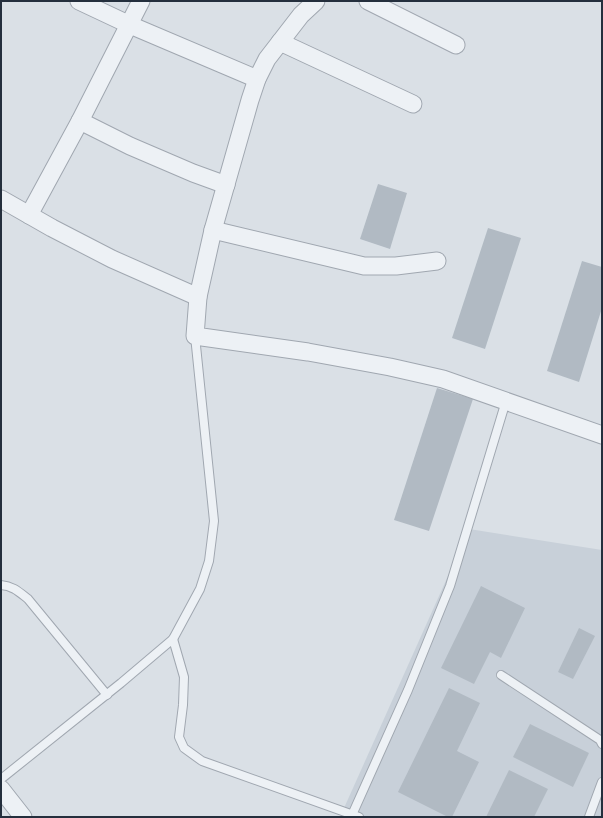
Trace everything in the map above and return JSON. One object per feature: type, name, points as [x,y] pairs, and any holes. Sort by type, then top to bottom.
[{"type":"street","points":[[79,1],[130,25],[257,79]]},
{"type":"street","points":[[29,215],[80,121],[141,1]]},
{"type":"street","points":[[316,1],[302,15],[267,59],[257,79],[213,230],[198,297],[195,336],[308,352],[390,367],[443,379],[602,435]]},
{"type":"street","points":[[368,1],[456,45]]},
{"type":"street","points":[[280,42],[413,104]]},
{"type":"street","points":[[80,121],[130,146],[193,174],[226,185]]},
{"type":"street","points":[[1,199],[112,259],[198,297]]},
{"type":"street","points":[[213,230],[364,266],[396,266],[437,262]]},
{"type":"street","points":[[1,789],[23,817]]},
{"type":"lane","points":[[1,779],[107,695],[173,639],[200,589],[209,561],[214,521],[195,336]]},
{"type":"lane","points":[[173,639],[184,677],[183,705],[179,737],[184,748],[202,760],[356,816],[450,586],[506,401]]},
{"type":"lane","points":[[1,585],[9,586],[18,590],[28,599],[107,695]]},
{"type":"lane","points":[[501,675],[600,740],[602,744]]},
{"type":"lane","points":[[589,817],[602,782]]},
{"type":"shaded area","points":[[469,529],[602,550],[602,817],[340,817]]},
{"type":"building","points":[[378,184],[407,193],[390,249],[360,239]]},
{"type":"building","points":[[488,228],[521,238],[485,349],[452,338]]},
{"type":"building","points":[[582,261],[602,267],[602,308],[579,382],[547,371]]},
{"type":"building","points":[[437,388],[473,399],[429,531],[394,520]]},
{"type":"building","points":[[481,586],[525,608],[501,658],[490,652],[474,684],[441,668]]},
{"type":"building","points":[[579,628],[595,636],[573,679],[558,672]]},
{"type":"building","points":[[449,688],[480,703],[457,751],[479,762],[452,817],[448,817],[398,792]]},
{"type":"building","points":[[530,724],[589,753],[573,787],[513,757]]},
{"type":"building","points":[[509,770],[548,789],[534,817],[486,817]]}]
